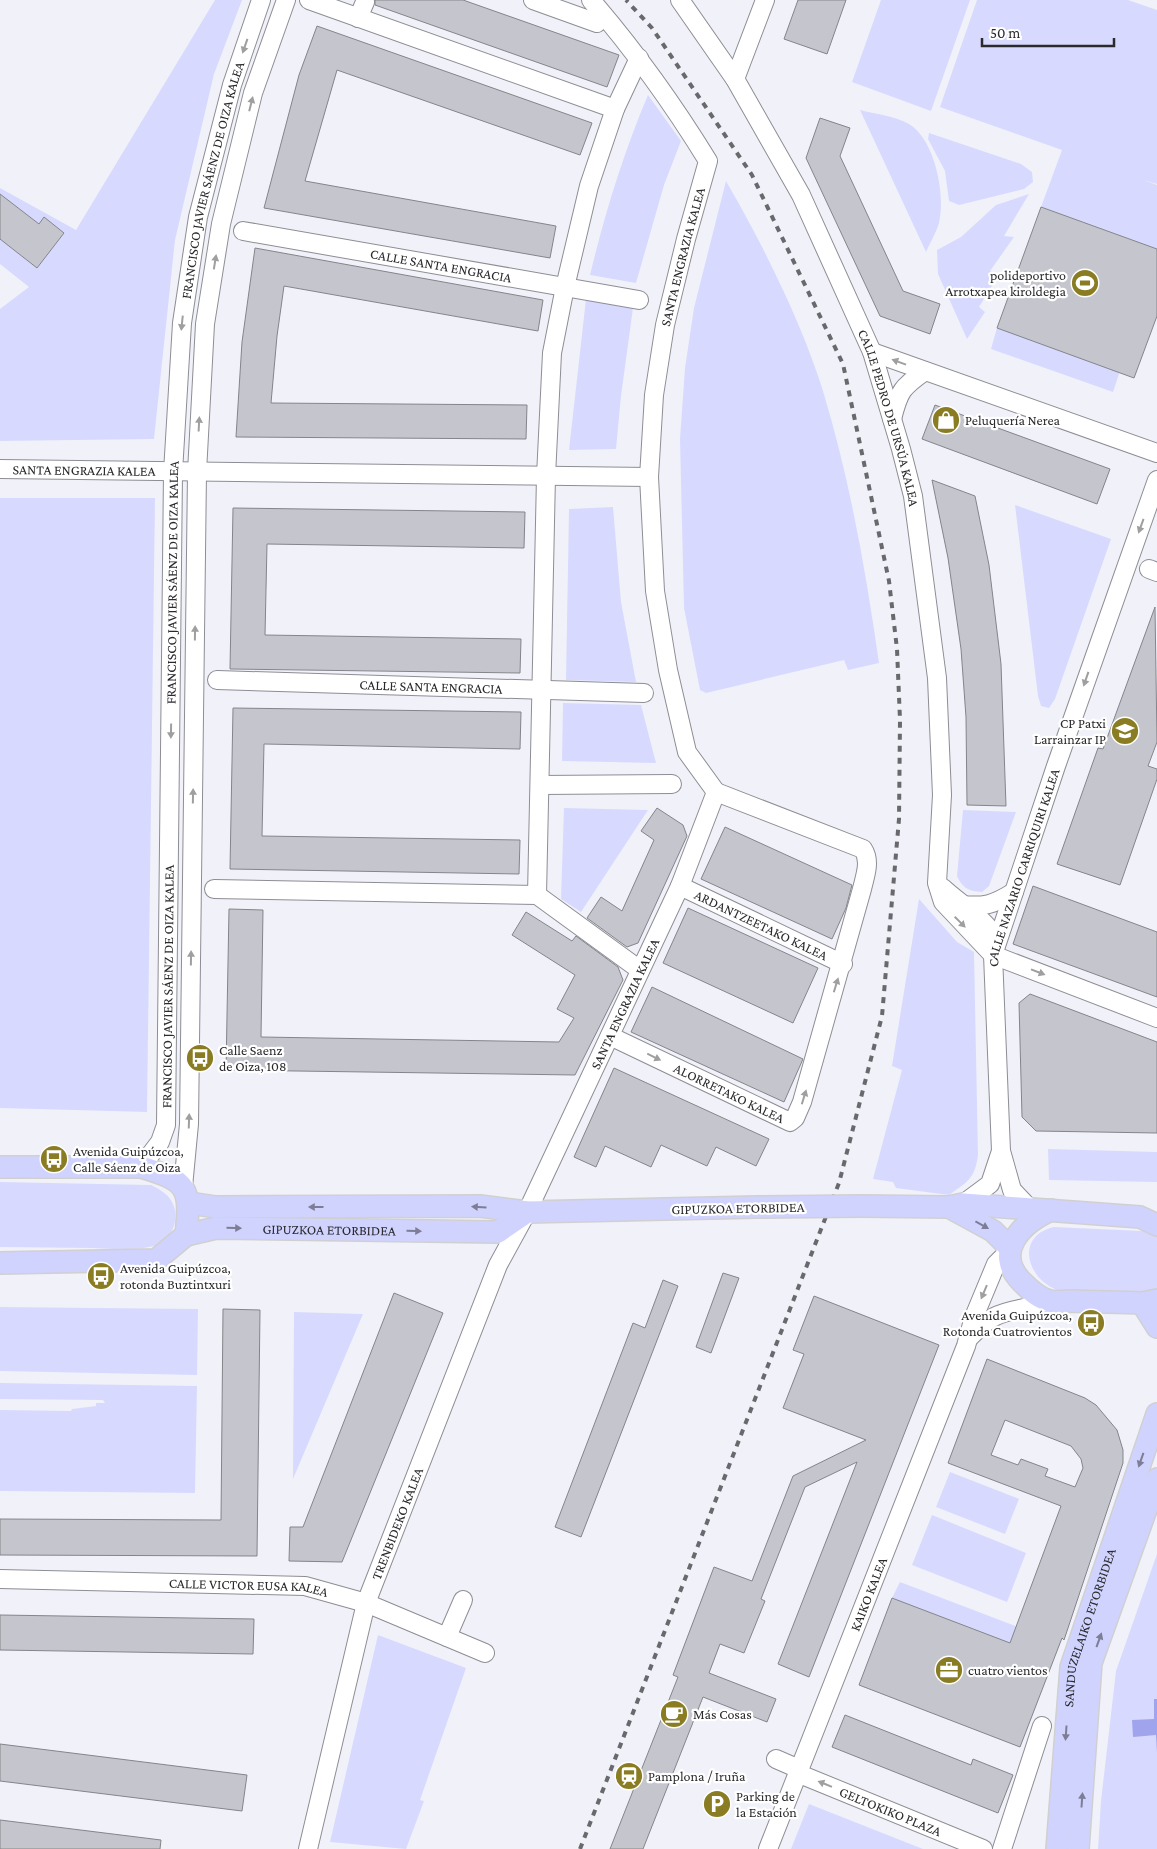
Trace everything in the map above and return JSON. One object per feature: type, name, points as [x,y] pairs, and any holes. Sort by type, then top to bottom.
[{"type":"main road","points":[[0,1167],[141,1167],[163,1173],[186,1195],[186,1235],[156,1260],[0,1262]]},
{"type":"main road","name":"GIPUZKOA ETORBIDEA","points":[[186,1195],[216,1207],[480,1206],[527,1212],[758,1207],[956,1206],[1041,1210],[1151,1219]]},
{"type":"main road","name":"GIPUZKOA ETORBIDEA","points":[[956,1206],[993,1231],[1010,1250]]},
{"type":"main road","points":[[1041,1210],[1026,1225],[1010,1250],[1013,1269],[1020,1280],[1032,1291],[1048,1300],[1150,1302],[1157,1326]]},
{"type":"main road","name":"GIPUZKOA ETORBIDEA","points":[[186,1235],[216,1228],[498,1232],[527,1212]]},
{"type":"main road","name":"SANDUZELAIKO ETORBIDEA","points":[[1053,1846],[1071,1667],[1157,1414]]},
{"type":"main road","name":"SANDUZELAIKO ETORBIDEA","points":[[1078,1849],[1091,1663],[1157,1479]]},
{"type":"street","name":"FRANCISCO JAVIER SÁENZ DE OIZA KALEA","points":[[141,1167],[160,1142],[166,1125],[173,472],[182,324],[198,217],[232,84],[261,0]]},
{"type":"street","name":"FRANCISCO JAVIER SÁENZ DE OIZA KALEA","points":[[186,1195],[189,1124],[196,472],[205,324],[221,224],[253,93],[286,0]]},
{"type":"street","points":[[309,0],[361,10],[615,109]]},
{"type":"street","points":[[533,0],[597,23]]},
{"type":"street","name":"SANTA ENGRAZIA KALEA","points":[[527,1212],[680,886],[716,792],[687,752],[668,670],[655,591],[649,477],[654,395],[665,326],[686,239],[708,161],[670,100],[639,58],[591,0]]},
{"type":"street","name":"CALLE PEDRO DE URSÚA KALEA","points":[[680,0],[735,79],[801,196],[872,352],[913,496],[937,678],[942,795],[938,883],[943,902],[952,913],[994,947]]},
{"type":"street","points":[[735,79],[765,0]]},
{"type":"street","points":[[538,895],[546,476],[552,353],[565,287],[589,186],[615,109],[639,58]]},
{"type":"street","name":"CALLE SANTA ENGRACIA","points":[[244,231],[639,300]]},
{"type":"street","points":[[872,352],[1157,453]]},
{"type":"street","points":[[892,419],[898,395],[908,383],[926,371]]},
{"type":"street","name":"SANTA ENGRAZIA KALEA","points":[[0,469],[196,472]]},
{"type":"street","name":"FRANCISCO JAVIER SÁENZ DE OIZA KALEA","points":[[196,472],[546,476]]},
{"type":"street","points":[[546,476],[649,477]]},
{"type":"street","name":"CALLE NAZARIO CARRIQUIRI KALEA","points":[[1041,1210],[1012,1190],[1001,1151],[994,947],[1157,480]]},
{"type":"street","name":"CALLE SANTA ENGRACIA","points":[[217,680],[542,692],[644,693]]},
{"type":"street","points":[[540,785],[672,784]]},
{"type":"street","name":"ARDANTZEETAKO KALEA","points":[[716,792],[863,849],[866,854],[867,864],[843,964],[822,1032]]},
{"type":"street","points":[[938,883],[993,932],[994,947],[1157,1018]]},
{"type":"street","name":"ARDANTZEETAKO KALEA","points":[[680,886],[843,964]]},
{"type":"street","points":[[214,888],[538,895],[640,970]]},
{"type":"street","points":[[960,904],[983,907],[999,901],[1014,892]]},
{"type":"street","name":"ALORRETAKO KALEA","points":[[610,1036],[790,1122],[795,1118],[802,1102],[822,1032]]},
{"type":"street","name":"CALLE NAZARIO CARRIQUIRI KALEA","points":[[956,1206],[990,1184],[1001,1151]]},
{"type":"street","name":"TRENBIDEKO KALEA","points":[[308,1849],[366,1603],[498,1265],[527,1212]]},
{"type":"street","name":"KAIKO KALEA","points":[[768,1849],[969,1338],[974,1317],[996,1264],[1010,1250]]},
{"type":"street","name":"KAIKO KALEA","points":[[969,1338],[994,1316],[1034,1308],[1048,1300]]},
{"type":"street","name":"CALLE VICTOR EUSA KALEA","points":[[0,1579],[305,1586],[366,1603],[485,1653]]},
{"type":"street","points":[[447,1637],[463,1600]]},
{"type":"street","points":[[1002,1849],[1042,1726]]},
{"type":"street","name":"GELTOKIKO PLAZA","points":[[776,1759],[798,1771],[984,1849]]},
{"type":"shaded area","points":[[215,0],[242,0],[214,74],[175,240],[154,439],[0,441],[0,309],[29,287],[0,264],[0,188],[76,230]]},
{"type":"shaded area","points":[[881,0],[970,0],[931,111],[852,82]]},
{"type":"shaded area","points":[[977,0],[1128,0],[1157,10],[1157,184],[1144,180],[1157,185],[1157,249],[1041,207],[1062,150],[940,107]]},
{"type":"shaded area","points":[[648,95],[681,141],[664,185],[636,283],[590,275],[615,184],[630,139]]},
{"type":"shaded area","points":[[860,110],[903,121],[918,131],[926,142],[936,169],[941,198],[941,212],[938,227],[926,252]]},
{"type":"shaded area","points":[[929,133],[1021,164],[1032,172],[1033,182],[1024,189],[959,205],[949,201],[945,171],[928,139]]},
{"type":"shaded area","points":[[726,181],[753,230],[793,311],[823,391],[833,425],[856,526],[879,663],[848,670],[844,660],[706,693],[700,690],[684,608],[680,439],[685,368],[694,308]]},
{"type":"shaded area","points":[[1029,194],[1004,236],[1014,237],[990,271],[998,276],[979,307],[985,312],[967,339],[938,274],[937,250],[961,237],[996,205]]},
{"type":"shaded area","points":[[586,299],[633,308],[616,449],[569,450]]},
{"type":"shaded area","points":[[997,328],[1120,371],[1113,392],[991,349]]},
{"type":"shaded area","points":[[0,498],[155,498],[147,1112],[0,1108]]},
{"type":"shaded area","points":[[1015,505],[1111,539],[1055,699],[1049,708],[1041,706],[1038,696]]},
{"type":"shaded area","points":[[613,507],[621,602],[636,682],[566,680],[569,509]]},
{"type":"shaded area","points":[[563,703],[641,705],[656,763],[562,761]]},
{"type":"shaded area","points":[[564,808],[648,810],[581,912],[561,899]]},
{"type":"shaded area","points":[[963,810],[1016,812],[989,886],[982,892],[967,889],[957,876]]},
{"type":"shaded area","points":[[919,899],[957,942],[974,952],[978,1155],[972,1175],[961,1187],[949,1195],[896,1188],[893,1182],[873,1179],[902,1070],[892,1066]]},
{"type":"shaded area","points":[[1048,1149],[1157,1152],[1157,1182],[1049,1180]]},
{"type":"shaded area","points":[[0,1182],[151,1185],[168,1196],[172,1202],[175,1208],[175,1222],[166,1239],[154,1246],[139,1249],[0,1247]]},
{"type":"shaded area","points":[[1054,1227],[1142,1231],[1157,1234],[1157,1290],[1122,1294],[1092,1294],[1066,1292],[1046,1284],[1032,1267],[1029,1257],[1030,1248],[1034,1239],[1042,1232]]},
{"type":"shaded area","points":[[0,1307],[198,1309],[197,1375],[0,1371]]},
{"type":"shaded area","points":[[294,1312],[363,1314],[293,1479]]},
{"type":"shaded area","points":[[0,1383],[197,1386],[195,1493],[0,1491],[0,1410],[71,1411],[72,1409],[96,1406],[96,1403],[105,1403],[103,1400],[0,1399]]},
{"type":"shaded area","points":[[950,1472],[1019,1499],[1005,1534],[936,1507]]},
{"type":"shaded area","points":[[932,1515],[1026,1553],[1007,1602],[912,1565]]},
{"type":"shaded area","points":[[1157,1554],[1157,1849],[1098,1849],[1101,1801],[1116,1671]]},
{"type":"shaded area","points":[[900,1582],[1060,1643],[1053,1660],[892,1598]]},
{"type":"shaded area","points":[[378,1635],[466,1668],[420,1800],[424,1801],[406,1849],[330,1842]]},
{"type":"shaded area","points":[[809,1804],[923,1849],[791,1849]]},
{"type":"water","points":[[1154,1699],[1157,1699],[1157,1753],[1156,1735],[1133,1737],[1132,1720],[1154,1719]]},
{"type":"building","points":[[375,0],[463,0],[619,55],[607,87],[375,5]]},
{"type":"building","points":[[798,0],[846,0],[827,54],[784,39]]},
{"type":"building","points":[[317,26],[592,123],[580,155],[337,70],[305,181],[556,226],[550,258],[264,208],[299,75]]},
{"type":"building","points":[[820,118],[850,128],[840,156],[903,291],[940,304],[930,334],[880,316],[806,158]]},
{"type":"building","points":[[0,194],[39,224],[44,217],[64,233],[37,268],[0,239]]},
{"type":"building","name":"polideportivo Arrotxapea kiroldegia","points":[[1041,207],[1157,249],[1157,316],[1134,378],[997,328]]},
{"type":"building","points":[[255,248],[543,300],[538,331],[284,286],[277,336],[271,403],[527,405],[526,439],[236,437],[242,342]]},
{"type":"building","points":[[935,405],[1110,469],[1097,504],[922,439]]},
{"type":"building","points":[[932,480],[975,496],[989,565],[1001,664],[1006,806],[967,805],[966,717],[961,649],[948,558]]},
{"type":"building","points":[[233,508],[525,512],[524,548],[267,544],[265,635],[521,639],[520,673],[230,669]]},
{"type":"building","name":"CP Patxi Larrainzar IP","points":[[1155,607],[1157,742],[1148,766],[1157,769],[1157,779],[1120,885],[1057,864],[1098,748],[1103,749]]},
{"type":"building","points":[[233,708],[521,712],[520,749],[264,744],[262,836],[520,840],[519,874],[230,869]]},
{"type":"building","points":[[657,808],[683,825],[687,836],[638,943],[627,947],[587,918],[601,897],[622,911],[654,840],[641,831]]},
{"type":"building","points":[[725,827],[852,885],[846,908],[832,939],[701,879]]},
{"type":"building","points":[[1033,886],[1157,932],[1157,997],[1013,944]]},
{"type":"building","points":[[688,908],[818,968],[793,1023],[663,963]]},
{"type":"building","points":[[229,909],[263,910],[261,1037],[559,1042],[574,1018],[557,1009],[575,975],[512,935],[526,912],[572,941],[576,936],[618,967],[623,980],[575,1075],[226,1070]]},
{"type":"building","points":[[652,987],[803,1059],[784,1102],[631,1032]]},
{"type":"building","points":[[1030,994],[1157,1042],[1157,1133],[1036,1131],[1022,1117],[1019,1003]]},
{"type":"building","points":[[614,1068],[769,1139],[756,1166],[716,1147],[707,1166],[661,1145],[651,1167],[605,1146],[596,1167],[574,1157]]},
{"type":"building","points":[[723,1273],[739,1278],[711,1353],[696,1347]]},
{"type":"building","points":[[663,1280],[678,1286],[581,1537],[555,1527],[633,1323],[645,1328]]},
{"type":"building","points":[[394,1293],[443,1313],[342,1562],[289,1561],[290,1527],[303,1527]]},
{"type":"building","points":[[814,1296],[939,1345],[809,1677],[778,1664],[857,1462],[805,1487],[761,1599],[765,1601],[744,1653],[720,1644],[709,1673],[776,1699],[767,1722],[703,1697],[643,1849],[610,1849],[678,1677],[673,1675],[714,1567],[752,1581],[793,1476],[866,1440],[783,1408],[804,1354],[793,1350]]},
{"type":"building","points":[[223,1309],[260,1310],[257,1556],[0,1555],[0,1519],[221,1520]]},
{"type":"building","points":[[987,1359],[1085,1398],[1096,1405],[1117,1430],[1123,1450],[1123,1463],[1064,1640],[1062,1638],[1020,1747],[859,1685],[892,1598],[1010,1643],[1061,1506],[948,1463]],"holes":[[[1005,1420],[1071,1446],[1081,1459],[1083,1468],[1075,1487],[1045,1476],[1048,1469],[1021,1459],[1018,1465],[991,1455]]]},
{"type":"building","points":[[0,1615],[254,1619],[253,1654],[0,1650]]},
{"type":"building","points":[[845,1715],[971,1765],[973,1759],[1013,1775],[998,1813],[832,1747]]},
{"type":"building","points":[[0,1744],[247,1775],[242,1811],[0,1781]]},
{"type":"building","points":[[0,1820],[161,1840],[160,1849],[0,1849]]},
{"type":"railway","points":[[580,1849],[839,1183],[882,1016],[899,819],[900,720],[897,649],[889,581],[843,364],[752,175],[652,28],[626,0]]},
{"type":"place","name":"polideportivo Arrotxapea kiroldegia","points":[[1085,283]]},
{"type":"place","name":"Peluquería Nerea","points":[[946,420]]},
{"type":"place","name":"CP Patxi Larrainzar IP","points":[[1125,731]]},
{"type":"place","name":"Calle Saenz de Oiza, 108","points":[[200,1058]]},
{"type":"place","name":"Avenida Guipúzcoa, Calle Sáenz de Oiza","points":[[54,1159]]},
{"type":"place","name":"Avenida Guipúzcoa, rotonda Buztintxuri","points":[[101,1276]]},
{"type":"place","name":"Avenida Guipúzcoa, Rotonda Cuatrovientos","points":[[1091,1323]]},
{"type":"place","name":"cuatro vientos","points":[[949,1670]]},
{"type":"place","name":"Más Cosas","points":[[674,1714]]},
{"type":"place","name":"Pamplona / Iruña","points":[[629,1776]]},
{"type":"place","name":"Parking de la Estación","points":[[717,1804]]}]
